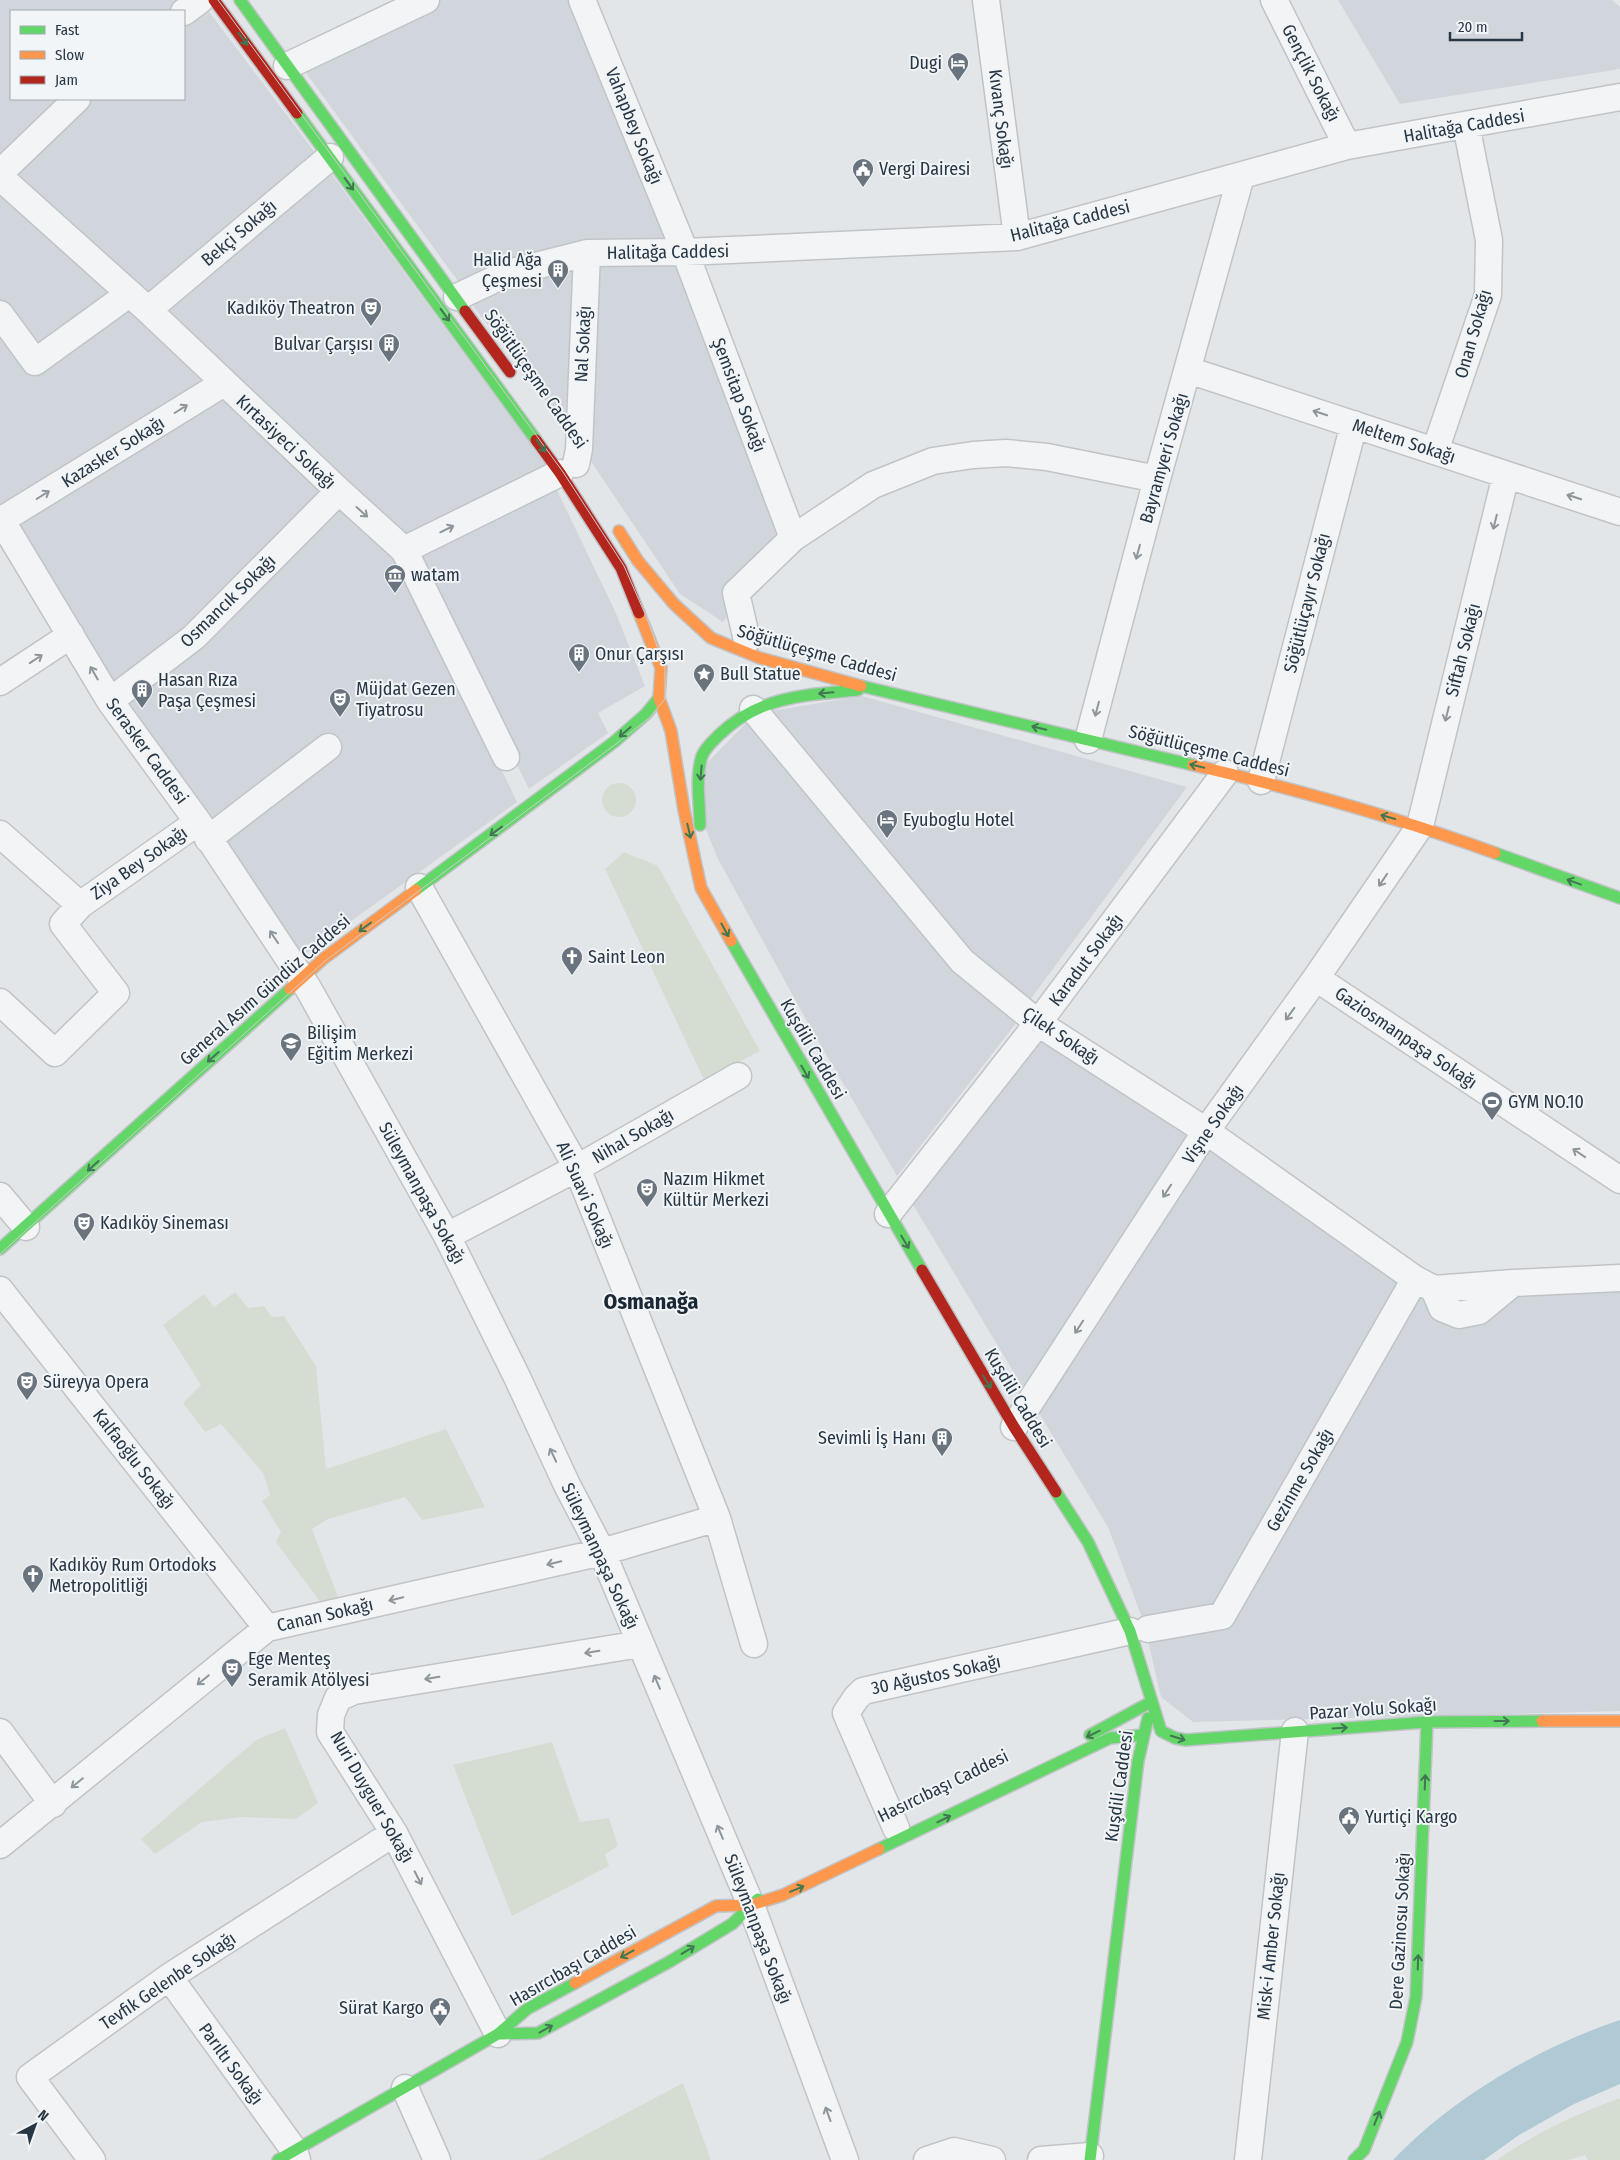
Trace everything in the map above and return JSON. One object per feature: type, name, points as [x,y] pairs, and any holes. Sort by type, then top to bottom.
[{"type":"main road","name":"Söğütlüçeşme Caddesi","points":[[214,0],[330,157],[570,464],[621,568],[661,668],[659,698]]},
{"type":"main road","name":"Söğütlüçeşme Caddesi","points":[[240,0],[519,385]]},
{"type":"main road","name":"Söğütlüçeşme Caddesi","points":[[612,520],[638,561],[674,604],[711,638],[760,658],[874,689],[1261,781],[1420,826],[1620,898]]},
{"type":"main road","points":[[702,888],[700,775],[703,754],[726,727],[753,709],[788,697],[874,689]]},
{"type":"main road","name":"General Asım Gündüz Caddesi","points":[[0,1249],[301,978],[418,887],[614,742],[646,714],[659,698]]},
{"type":"main road","name":"Kuşdili Caddesi","points":[[659,698],[670,731],[684,810],[702,888],[888,1214],[1014,1427],[1088,1542],[1139,1630],[1151,1702],[1138,1761],[1090,2158]]},
{"type":"main road","name":"Pazar Yolu Sokağı","points":[[1151,1702],[1161,1730],[1180,1739],[1427,1722],[1620,1721]]},
{"type":"main road","name":"Hasırcıbaşı Caddesi","points":[[498,2034],[538,2033],[660,1967],[732,1924],[751,1904],[776,1887],[1110,1726],[1151,1702]]},
{"type":"main road","name":"Dere Gazinosu Sokağı","points":[[1362,2156],[1407,2042],[1416,1997],[1427,1722]]},
{"type":"main road","name":"Hasırcıbaşı Caddesi","points":[[290,2157],[498,2034],[526,2009],[716,1906],[751,1904],[783,1895],[1110,1738],[1144,1735]]},
{"type":"street","points":[[185,11],[200,0]]},
{"type":"street","points":[[287,66],[426,0]]},
{"type":"street","name":"Vahapbey Sokağı","points":[[582,0],[685,252]]},
{"type":"street","name":"Kıvanç Sokağı","points":[[986,0],[1017,237]]},
{"type":"street","name":"Gençlik Sokağı","points":[[1274,0],[1348,146]]},
{"type":"street","name":"Halitağa Caddesi","points":[[457,297],[508,273],[587,253],[685,252],[1017,237],[1348,146],[1620,97]]},
{"type":"street","points":[[0,175],[76,100]]},
{"type":"street","name":"Onan Sokağı","points":[[1435,451],[1488,295],[1489,240],[1466,125]]},
{"type":"street","name":"Bekçi Sokağı","points":[[0,314],[35,362],[138,302],[330,157]]},
{"type":"street","name":"Kırtasiyeci Sokağı","points":[[0,175],[339,492],[404,550],[506,757]]},
{"type":"street","name":"Bayramyeri Sokağı","points":[[1088,740],[1241,176]]},
{"type":"street","name":"Şemsitap Sokağı","points":[[685,252],[793,538]]},
{"type":"street","name":"Nal Sokağı","points":[[570,464],[579,449],[587,253]]},
{"type":"street","name":"Meltem Sokağı","points":[[1188,370],[1620,512]]},
{"type":"street","name":"Kazasker Sokağı","points":[[0,520],[224,383]]},
{"type":"street","name":"Söğütlüçayır Sokağı","points":[[1261,781],[1354,424]]},
{"type":"street","points":[[747,640],[736,593],[793,538],[873,486],[933,461],[973,454],[1006,453],[1046,456],[1157,480]]},
{"type":"street","points":[[404,550],[570,464]]},
{"type":"street","name":"Siftah Sokağı","points":[[1420,826],[1506,475]]},
{"type":"street","name":"Osmancık Sokağı","points":[[110,701],[194,637],[339,492]]},
{"type":"street","name":"Serasker Caddesi","points":[[0,520],[110,701],[203,830],[301,978]]},
{"type":"street","points":[[0,682],[71,635]]},
{"type":"street","name":"Çilek Sokağı","points":[[753,709],[962,961],[1038,1023],[1206,1131],[1425,1284]]},
{"type":"street","name":"Ziya Bey Sokağı","points":[[0,1002],[55,1053],[116,993],[63,924],[80,905],[203,830],[328,747]]},
{"type":"street","name":"Karadut Sokağı","points":[[888,1214],[1038,1023],[1225,773]]},
{"type":"street","name":"Vişne Sokağı","points":[[1014,1427],[1206,1131],[1316,978],[1420,826]]},
{"type":"street","points":[[0,834],[80,905]]},
{"type":"street","name":"Ali Suavi Sokağı","points":[[418,887],[577,1168],[717,1518],[754,1644]]},
{"type":"street","name":"Süleymanpaşa Sokağı","points":[[301,978],[446,1236],[517,1377],[567,1485],[602,1552],[751,1904],[845,2160]]},
{"type":"street","name":"Gaziosmanpaşa Sokağı","points":[[1316,978],[1620,1180]]},
{"type":"street","name":"Nihal Sokağı","points":[[446,1236],[577,1168],[738,1076]]},
{"type":"street","points":[[0,1196],[26,1227]]},
{"type":"street","points":[[1425,1284],[1512,1283],[1620,1278]]},
{"type":"street","name":"Gezinme Sokağı","points":[[1139,1630],[1222,1616],[1425,1284]]},
{"type":"street","name":"Kalfaoğlu Sokağı","points":[[0,1290],[267,1628]]},
{"type":"street","points":[[602,1552],[717,1518]]},
{"type":"street","name":"Canan Sokağı","points":[[0,1845],[53,1804],[267,1628],[602,1552]]},
{"type":"street","name":"30 Ağustos Sokağı","points":[[896,1828],[846,1713],[863,1691],[1139,1630]]},
{"type":"street","name":"Nuri Duyguer Sokağı","points":[[498,2034],[394,1833],[330,1732],[331,1715],[338,1698],[354,1691],[640,1644]]},
{"type":"street","points":[[0,1732],[53,1804]]},
{"type":"street","name":"Misk-i Amber Sokağı","points":[[1248,2160],[1295,1732]]},
{"type":"street","name":"Tevfik Gelenbe Sokağı","points":[[92,2160],[30,2077],[169,1977],[394,1833]]},
{"type":"street","name":"Parıltı Sokağı","points":[[169,1977],[290,2157]]},
{"type":"street","points":[[406,2088],[437,2160]]},
{"type":"street","points":[[927,2160],[954,2151],[992,2160]]},
{"type":"street","points":[[1041,2160],[1090,2158]]},
{"type":"shaded area","points":[[0,0],[189,0],[174,10],[10,10],[10,100],[67,100],[0,164]]},
{"type":"shaded area","points":[[441,0],[575,0],[675,245],[463,288],[301,66]]},
{"type":"shaded area","points":[[1338,0],[1612,0],[1620,7],[1620,69],[1400,104]]},
{"type":"shaded area","points":[[204,5],[319,158],[148,301],[7,176],[86,100],[185,100],[185,19]]},
{"type":"shaded area","points":[[327,168],[550,470],[405,542],[157,310]]},
{"type":"shaded area","points":[[0,186],[119,293],[36,354],[0,303]]},
{"type":"shaded area","points":[[681,259],[788,544],[723,622],[680,594],[586,454],[593,260]]},
{"type":"shaded area","points":[[580,262],[573,437],[468,299]]},
{"type":"shaded area","points":[[128,302],[212,382],[0,506],[0,325],[31,368]]},
{"type":"shaded area","points":[[223,391],[329,492],[238,585],[112,691],[10,523]]},
{"type":"shaded area","points":[[554,484],[615,611],[645,686],[598,713],[608,733],[529,789],[412,553]]},
{"type":"shaded area","points":[[339,500],[398,554],[517,802],[297,960],[123,699]]},
{"type":"shaded area","points":[[862,696],[1187,787],[1027,1004],[965,955],[764,712]]},
{"type":"shaded area","points":[[751,718],[1017,1022],[897,1176],[809,1025],[718,859],[702,820],[703,767]]},
{"type":"shaded area","points":[[619,783],[626,784],[631,788],[635,793],[635,807],[631,812],[626,816],[619,817],[612,816],[607,812],[603,807],[602,800],[603,793],[607,788],[612,784]]},
{"type":"shaded area","points":[[624,852],[658,866],[760,1051],[704,1080],[605,869]]},
{"type":"shaded area","points":[[1039,1031],[1196,1132],[1028,1396],[909,1198]]},
{"type":"shaded area","points":[[1208,1140],[1411,1277],[1218,1609],[1144,1623],[1108,1527],[1036,1408]]},
{"type":"shaded area","points":[[1620,1284],[1620,1711],[1193,1722],[1161,1697],[1147,1636],[1225,1622],[1418,1289]]},
{"type":"shaded area","points":[[235,1292],[248,1308],[264,1306],[272,1317],[284,1316],[316,1366],[326,1469],[446,1429],[485,1507],[422,1520],[405,1497],[328,1519],[312,1529],[343,1610],[321,1603],[276,1542],[281,1532],[262,1501],[270,1495],[263,1473],[221,1424],[205,1432],[183,1403],[201,1385],[163,1325],[204,1294],[214,1307]]},
{"type":"shaded area","points":[[285,1728],[318,1803],[296,1819],[242,1817],[202,1822],[155,1854],[141,1839],[256,1740]]},
{"type":"shaded area","points":[[552,1742],[580,1822],[609,1818],[618,1846],[605,1854],[609,1866],[512,1916],[453,1765]]},
{"type":"shaded area","points":[[683,2083],[711,2160],[538,2160]]},
{"type":"shaded area","points":[[1620,2098],[1620,2160],[1588,2160],[1585,2155],[1569,2160],[1497,2160],[1526,2141],[1556,2125]]},
{"type":"water","points":[[1620,2020],[1620,2084],[1574,2104],[1519,2135],[1484,2160],[1393,2160],[1416,2137],[1442,2116],[1498,2077],[1559,2045],[1589,2031]]},
{"type":"tram line","points":[[0,1254],[325,961],[616,744],[649,718],[665,699],[665,668],[646,616],[624,566],[563,472],[218,0]]},
{"type":"traffic: fast","points":[[240,0],[465,311]]},
{"type":"traffic: fast","points":[[297,113],[536,440]]},
{"type":"traffic: fast","points":[[861,686],[1193,765]]},
{"type":"traffic: fast","points":[[700,825],[698,781],[702,756],[709,745],[734,722],[750,712],[784,700],[802,696],[858,690]]},
{"type":"traffic: fast","points":[[416,890],[614,742],[646,714],[659,698]]},
{"type":"traffic: fast","points":[[1495,853],[1620,898]]},
{"type":"traffic: fast","points":[[731,941],[922,1270]]},
{"type":"traffic: fast","points":[[0,1249],[290,989]]},
{"type":"traffic: fast","points":[[1056,1492],[1088,1542],[1130,1631],[1161,1731],[1175,1738],[1186,1740],[1427,1722],[1542,1721]]},
{"type":"traffic: fast","points":[[1090,1735],[1151,1702]]},
{"type":"traffic: fast","points":[[1090,2160],[1138,1761],[1148,1718]]},
{"type":"traffic: fast","points":[[1354,2160],[1364,2150],[1407,2042],[1416,1997],[1427,1722]]},
{"type":"traffic: fast","points":[[879,1849],[1110,1738],[1144,1735]]},
{"type":"traffic: fast","points":[[498,2034],[538,2033],[669,1962],[732,1924],[758,1899]]},
{"type":"traffic: fast","points":[[278,2160],[498,2034],[527,2009],[575,1983]]},
{"type":"traffic: slow","points":[[619,531],[638,561],[674,604],[711,638],[760,658],[861,686]]},
{"type":"traffic: slow","points":[[639,613],[661,668],[659,698],[671,731],[684,810],[701,888],[731,941]]},
{"type":"traffic: slow","points":[[1193,765],[1345,804],[1495,853]]},
{"type":"traffic: slow","points":[[290,989],[323,959],[416,890]]},
{"type":"traffic: slow","points":[[1542,1721],[1620,1721]]},
{"type":"traffic: slow","points":[[575,1983],[716,1906],[751,1905],[783,1895],[879,1849]]},
{"type":"traffic: jam","points":[[214,0],[297,113]]},
{"type":"traffic: jam","points":[[465,311],[510,372]]},
{"type":"traffic: jam","points":[[536,440],[560,473],[621,568],[639,613]]},
{"type":"traffic: jam","points":[[922,1270],[1014,1427],[1056,1492]]},
{"type":"place","name":"Dugi","points":[[958,82]]},
{"type":"place","name":"Vergi Dairesi","points":[[863,188]]},
{"type":"place","name":"Halid Ağa Çeşmesi","points":[[558,289]]},
{"type":"place","name":"Kadıköy Theatron","points":[[371,327]]},
{"type":"place","name":"Bulvar Çarşısı","points":[[389,363]]},
{"type":"place","name":"watam","points":[[395,594]]},
{"type":"place","name":"Onur Çarşısı","points":[[579,673]]},
{"type":"place","name":"Bull Statue","points":[[704,693]]},
{"type":"place","name":"Hasan Rıza Paşa Çeşmesi","points":[[142,709]]},
{"type":"place","name":"Müjdat Gezen Tiyatrosu","points":[[340,718]]},
{"type":"place","name":"Eyuboglu Hotel","points":[[887,839]]},
{"type":"place","name":"Saint Leon","points":[[572,976]]},
{"type":"place","name":"Bilişim Eğitim Merkezi","points":[[291,1062]]},
{"type":"place","name":"GYM NO.10","points":[[1492,1121]]},
{"type":"place","name":"Nazım Hikmet Kültür Merkezi","points":[[647,1208]]},
{"type":"place","name":"Kadıköy Sineması","points":[[84,1242]]},
{"type":"place","name":"Süreyya Opera","points":[[27,1401]]},
{"type":"place","name":"Sevimli İş Hanı","points":[[942,1457]]},
{"type":"place","name":"Kadıköy Rum Ortodoks Metropolitliği","points":[[33,1594]]},
{"type":"place","name":"Ege Menteş Seramik Atölyesi","points":[[232,1688]]},
{"type":"place","name":"Yurtiçi Kargo","points":[[1349,1836]]},
{"type":"place","name":"Sürat Kargo","points":[[440,2027]]},
{"type":"district","name":"Osmanağa","points":[[651,1301]]}]
